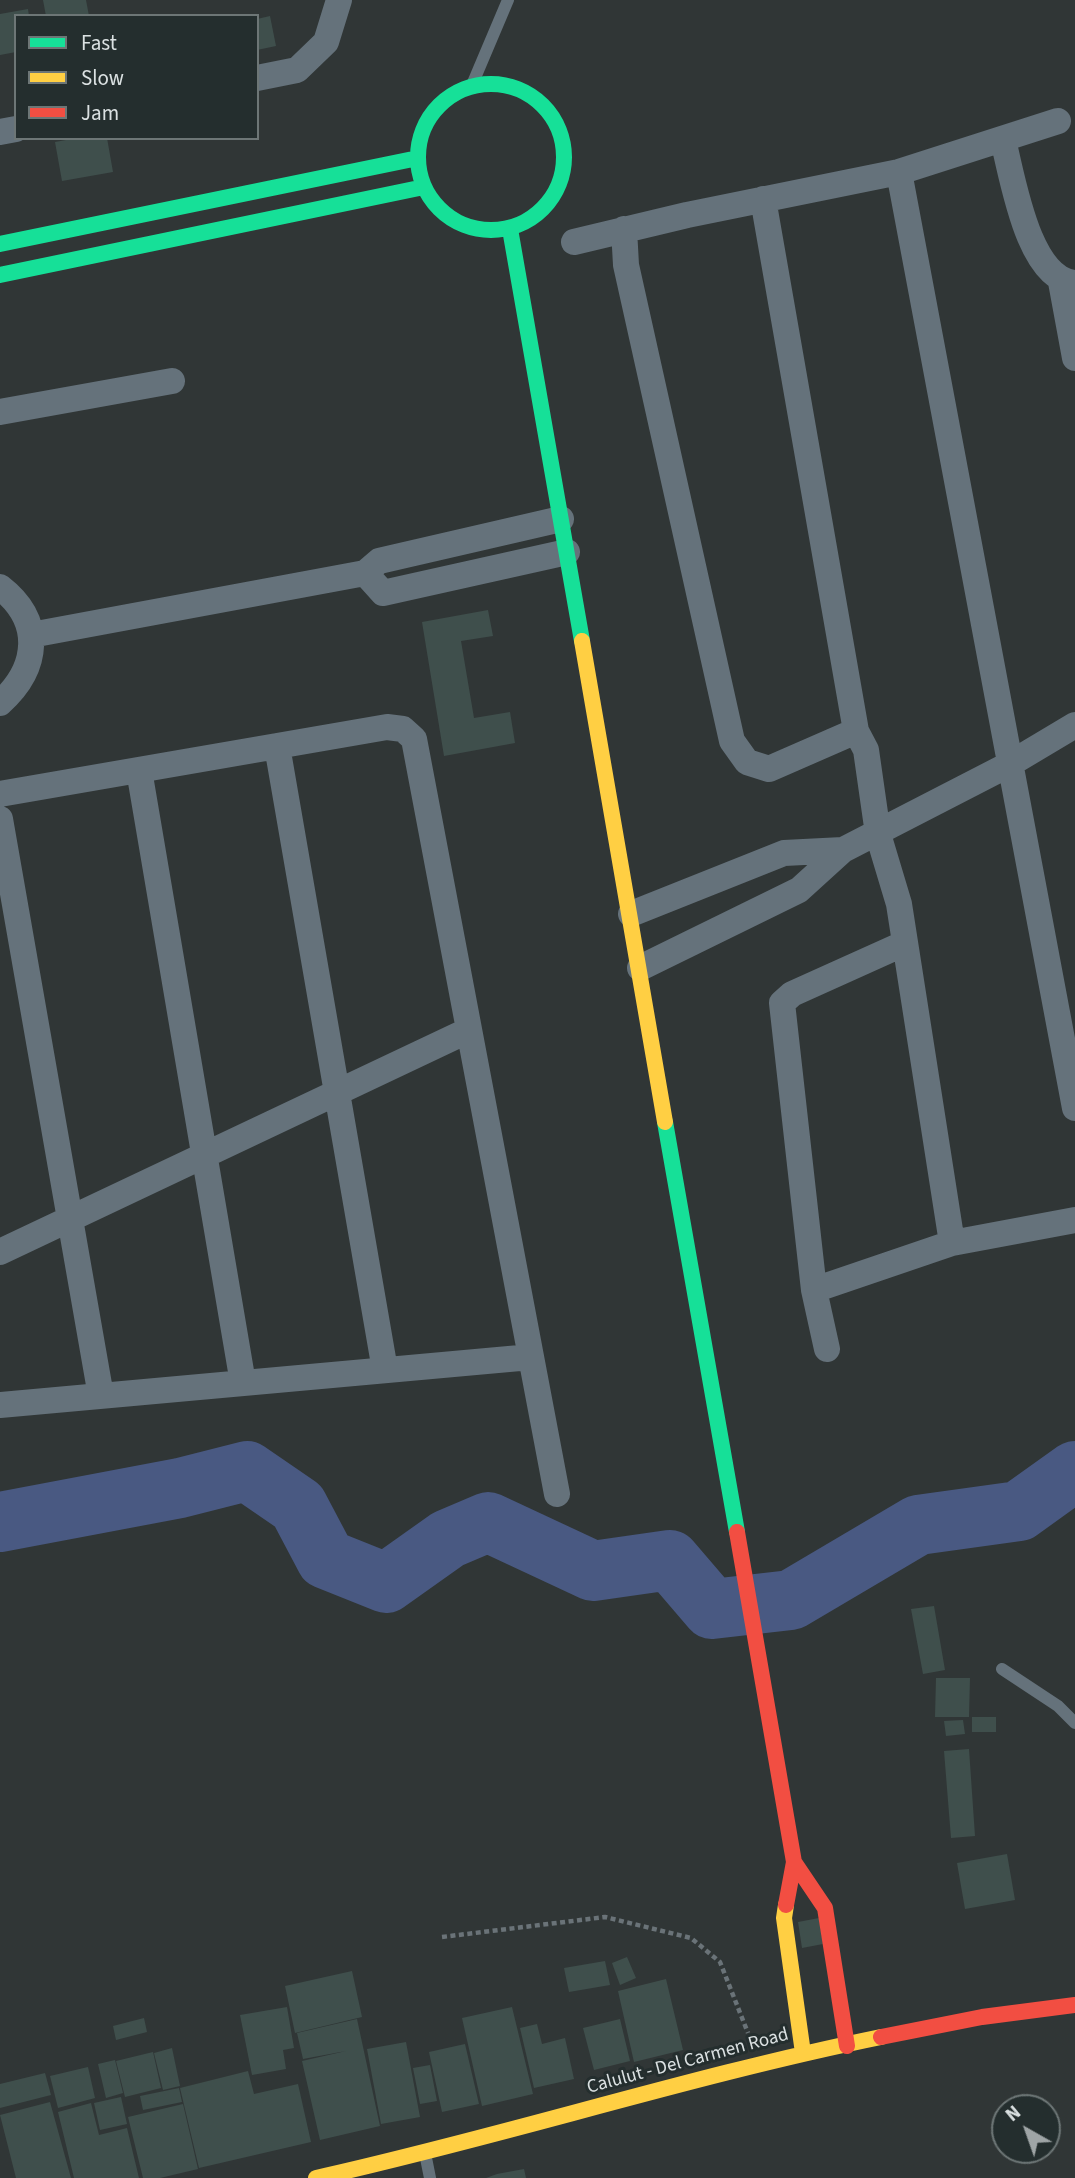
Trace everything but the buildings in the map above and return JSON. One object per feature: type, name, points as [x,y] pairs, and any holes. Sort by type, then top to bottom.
[{"type":"street","points":[[259,79],[296,70],[326,42],[339,0]]},
{"type":"street","points":[[505,84],[536,97],[558,122],[561,133],[566,155],[559,187],[539,213],[510,229],[484,231],[459,223],[438,208],[424,187],[418,158],[421,137],[429,117],[443,101],[472,85],[505,84]]},
{"type":"street","points":[[574,242],[763,199],[899,172],[1058,121]]},
{"type":"street","points":[[1003,140],[1032,244],[1044,267],[1068,282],[1075,358]]},
{"type":"street","points":[[0,244],[418,158]]},
{"type":"street","points":[[899,172],[1008,765],[1021,816],[1075,1108]]},
{"type":"street","points":[[0,275],[424,187]]},
{"type":"street","points":[[763,199],[856,731],[866,750],[878,834],[899,904],[903,944],[952,1243]]},
{"type":"street","points":[[510,229],[758,1642],[794,1862],[784,1918],[803,2053]]},
{"type":"street","points":[[624,229],[626,265],[732,741],[747,762],[769,769],[856,731]]},
{"type":"street","points":[[0,412],[172,380]]},
{"type":"street","points":[[31,635],[365,573],[379,561],[561,519]]},
{"type":"street","points":[[365,573],[383,593],[567,552]]},
{"type":"street","points":[[0,586],[16,600],[26,616],[31,635],[26,673],[15,690],[0,703]]},
{"type":"street","points":[[640,968],[799,890],[843,850],[1008,765],[1075,725]]},
{"type":"street","points":[[0,794],[387,727],[403,729],[414,740],[557,1494]]},
{"type":"street","points":[[277,746],[385,1370]]},
{"type":"street","points":[[139,770],[243,1383]]},
{"type":"street","points":[[0,819],[102,1396]]},
{"type":"street","points":[[631,914],[784,853],[843,850]]},
{"type":"street","points":[[827,1349],[814,1290],[782,1003],[792,994],[903,944]]},
{"type":"street","points":[[0,1252],[469,1030]]},
{"type":"street","points":[[814,1290],[952,1243],[1075,1220]]},
{"type":"street","points":[[0,1405],[531,1357]]},
{"type":"street","points":[[794,1862],[825,1908],[847,2046]]},
{"type":"street","points":[[791,1968],[834,1962]]},
{"type":"street","name":"Calulut - Del Carmen Road","points":[[316,2178],[425,2154],[803,2053],[982,2017],[1075,2005]]},
{"type":"lane","points":[[472,85],[508,0]]},
{"type":"lane","points":[[1002,1670],[1058,1706],[1075,1723]]},
{"type":"lane","points":[[425,2154],[429,2178]]},
{"type":"path","points":[[442,1937],[605,1917],[691,1938],[720,1962],[760,2064]]},
{"type":"waterway","points":[[0,1522],[180,1488],[247,1471],[298,1506],[326,1559],[386,1583],[448,1539],[488,1522],[593,1571],[670,1560],[712,1609],[791,1600],[918,1525],[1019,1511],[1075,1471]]},
{"type":"traffic: fast","points":[[491,84],[519,89],[543,105],[559,129],[564,157],[559,185],[543,209],[519,225],[491,230],[463,225],[439,209],[423,185],[418,157],[423,129],[439,105],[463,89],[491,84]]},
{"type":"traffic: fast","points":[[0,244],[418,158]]},
{"type":"traffic: fast","points":[[0,275],[424,187]]},
{"type":"traffic: fast","points":[[510,229],[582,641]]},
{"type":"traffic: fast","points":[[665,1122],[737,1532]]},
{"type":"traffic: slow","points":[[582,641],[665,1122]]},
{"type":"traffic: slow","points":[[786,1905],[784,1918],[803,2053]]},
{"type":"traffic: slow","points":[[316,2178],[739,2070],[881,2037]]},
{"type":"traffic: jam","points":[[737,1532],[794,1862],[786,1905]]},
{"type":"traffic: jam","points":[[794,1862],[825,1908],[847,2046]]},
{"type":"traffic: jam","points":[[881,2037],[982,2017],[1075,2005]]}]
